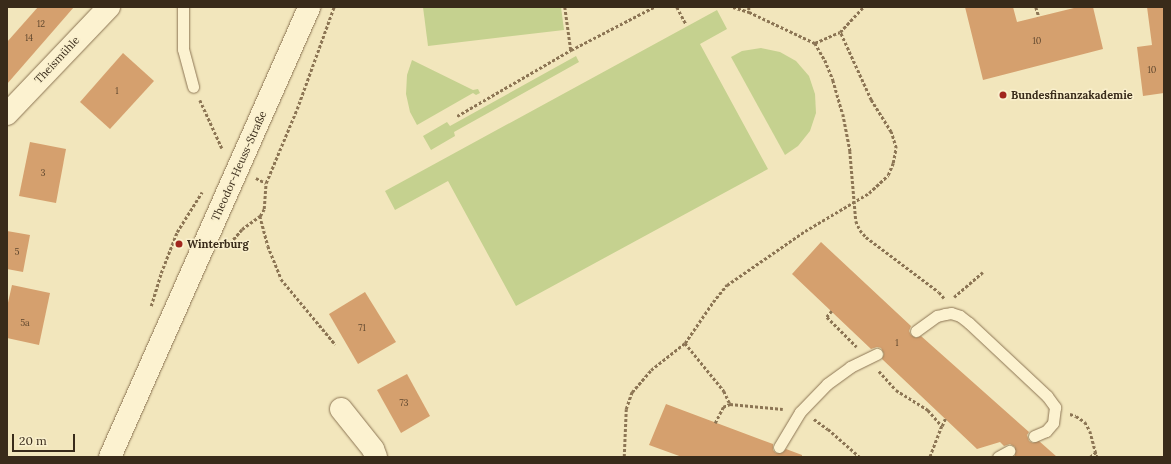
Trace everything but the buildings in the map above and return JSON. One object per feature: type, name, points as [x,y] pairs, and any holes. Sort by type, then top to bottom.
[{"type":"main road","name":"Theismühle","points":[[7,114],[108,7]]},
{"type":"main road","name":"Theodor-Heuss-Straße","points":[[110,457],[309,7]]},
{"type":"main road","points":[[341,409],[373,449],[376,457]]},
{"type":"lane","points":[[183,7],[182,49],[193,87]]},
{"type":"lane","points":[[916,331],[950,308],[969,323],[1047,396],[1055,407],[1056,413],[1053,423],[1046,431],[1034,436]]},
{"type":"lane","points":[[779,447],[800,412],[827,384],[850,367],[873,356]]},
{"type":"lane","points":[[998,457],[1009,451]]},
{"type":"path","points":[[334,7],[297,108],[266,183],[266,202],[260,216],[268,246],[280,279],[335,344]]},
{"type":"path","points":[[565,7],[571,50]]},
{"type":"path","points":[[458,116],[571,50],[654,7]]},
{"type":"path","points":[[677,7],[686,24]]},
{"type":"path","points":[[734,7],[749,12],[815,43],[825,60],[833,80],[843,114],[850,151],[856,221],[866,237],[939,292],[950,308],[983,272]]},
{"type":"path","points":[[749,7],[749,12]]},
{"type":"path","points":[[815,43],[840,32],[863,7]]},
{"type":"path","points":[[1036,7],[1039,17]]},
{"type":"path","points":[[624,457],[626,408],[632,392],[651,370],[685,343],[713,302],[727,285],[805,231],[882,183],[888,175],[893,163],[896,148],[891,132],[871,100],[840,32]]},
{"type":"path","points":[[193,87],[222,144],[223,152]]},
{"type":"path","points":[[832,311],[827,317],[873,356],[896,390],[928,410],[942,426]]},
{"type":"path","points":[[685,343],[724,391],[730,404]]},
{"type":"path","points":[[715,423],[723,407],[730,404],[776,408],[800,412]]},
{"type":"path","points":[[1056,413],[1076,416],[1085,422],[1090,431],[1097,457]]},
{"type":"path","points":[[930,457],[945,419]]},
{"type":"path","points":[[828,429],[860,457]]},
{"type":"path","points":[[1090,457],[1096,452]]},
{"type":"green space","points":[[423,7],[561,7],[564,30],[428,46]]},
{"type":"green space","points":[[717,10],[727,29],[700,44],[768,169],[516,306],[448,181],[395,210],[385,191]]},
{"type":"green space","points":[[761,48],[780,52],[796,61],[809,76],[815,94],[816,113],[810,131],[798,146],[785,155],[731,57],[742,51]]},
{"type":"green space","points":[[576,56],[579,62],[454,132],[455,136],[431,150],[423,136],[447,122],[450,126]]},
{"type":"green space","points":[[412,60],[473,90],[478,89],[480,93],[476,95],[473,93],[417,125],[410,112],[406,94],[407,75]]},
{"type":"place","name":"Bundesfinanzakademie","points":[[1003,95]]},
{"type":"place","name":"Winterburg","points":[[179,244]]}]
